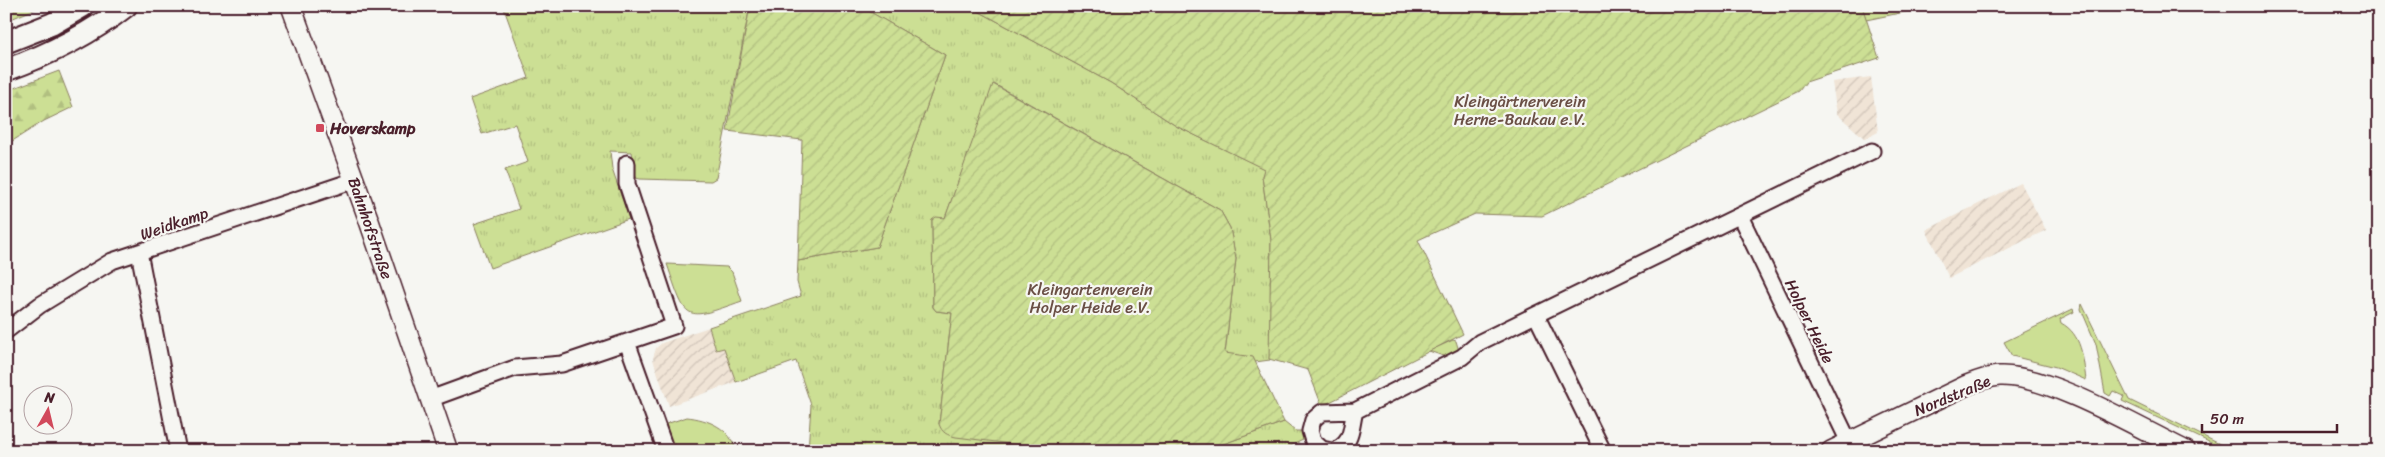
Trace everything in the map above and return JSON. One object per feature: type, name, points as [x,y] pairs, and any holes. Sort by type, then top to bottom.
[{"type":"main road","points":[[6,42],[52,24],[83,6]]},
{"type":"main road","points":[[6,70],[71,43],[100,27],[126,6]]},
{"type":"street","name":"Bahnhofstraße","points":[[291,6],[355,180],[448,451]]},
{"type":"street","points":[[1355,411],[1351,436],[1344,446],[1333,451],[1322,449],[1313,441],[1310,430],[1313,420],[1322,412],[1355,411],[1462,358],[1480,342],[1872,151]]},
{"type":"street","points":[[430,399],[515,368],[562,364],[674,326],[627,184],[626,163]]},
{"type":"street","name":"Weidkamp","points":[[178,451],[139,252],[355,180]]},
{"type":"street","name":"Holper Heide","points":[[1740,216],[1849,442]]},
{"type":"street","points":[[6,330],[40,305],[112,262],[139,252]]},
{"type":"street","points":[[1536,315],[1602,451]]},
{"type":"street","points":[[627,342],[666,451]]},
{"type":"street","name":"Nordstraße","points":[[1831,451],[1966,385],[1988,377],[2001,376],[2041,382],[2186,451]]},
{"type":"shaded area","points":[[1871,77],[1878,132],[1865,139],[1837,114],[1832,82]]},
{"type":"shaded area","points":[[2021,183],[2046,230],[1949,278],[1926,230]]},
{"type":"shaded area","points":[[709,327],[716,350],[724,348],[736,382],[669,406],[654,363],[653,358],[656,348],[662,343]]},
{"type":"green space","points":[[6,6],[40,6],[40,7],[6,21]]},
{"type":"green space","points":[[503,6],[750,6],[716,178],[711,181],[636,178],[632,152],[610,151],[612,169],[629,219],[490,268],[474,224],[519,209],[505,170],[528,162],[515,124],[482,134],[470,99],[529,78]]},
{"type":"green space","points":[[750,6],[860,6],[945,55],[877,247],[798,261],[802,140],[727,131]]},
{"type":"green space","points":[[860,6],[969,6],[1111,83],[1176,126],[1265,169],[1262,176],[1271,240],[1270,360],[1255,362],[1252,357],[1225,354],[1236,259],[1230,228],[1220,210],[994,84],[945,218],[932,220],[933,307],[936,311],[952,313],[939,424],[1068,451],[808,451],[811,405],[796,361],[736,382],[724,348],[716,350],[709,327],[801,296],[797,282],[798,261],[877,247],[945,55]]},
{"type":"green space","name":"Kleingärtnerverein Herne-Baukau e.V.","points":[[969,6],[1862,6],[1879,58],[1806,82],[1799,91],[1542,216],[1475,214],[1418,240],[1463,334],[1322,406],[1308,370],[1269,359],[1271,240],[1262,176],[1264,169],[1176,126],[1111,83]]},
{"type":"green space","points":[[1862,6],[1934,6],[1866,20]]},
{"type":"green space","points":[[59,71],[73,107],[44,121],[6,145],[6,91]]},
{"type":"green space","name":"Kleingartenverein Holper Heide e.V.","points":[[993,84],[1220,210],[1230,228],[1236,259],[1225,353],[1253,357],[1284,422],[1204,451],[1068,451],[956,437],[943,432],[939,424],[952,313],[936,311],[933,307],[932,220],[936,217],[945,218]]},
{"type":"green space","points":[[667,264],[727,267],[732,272],[742,301],[708,312],[698,314],[690,312],[684,307],[679,297]]},
{"type":"green space","points":[[2082,304],[2129,400],[2234,451],[2228,451],[2122,401],[2124,396],[2113,391],[2110,396],[2105,393],[2096,344],[2081,309]]},
{"type":"green space","points":[[2073,309],[2074,312],[2060,319],[2061,323],[2073,333],[2080,347],[2086,380],[2056,367],[2012,356],[2004,342]]},
{"type":"green space","points":[[1453,340],[1456,341],[1459,351],[1446,357],[1429,351]]},
{"type":"green space","points":[[687,417],[717,426],[729,436],[736,451],[673,451],[663,425]]},
{"type":"green space","points":[[1284,422],[1295,431],[1304,431],[1305,439],[1280,451],[1258,451],[1256,447],[1248,451],[1204,451]]},
{"type":"place","name":"Hoverskamp","points":[[320,128]]}]
